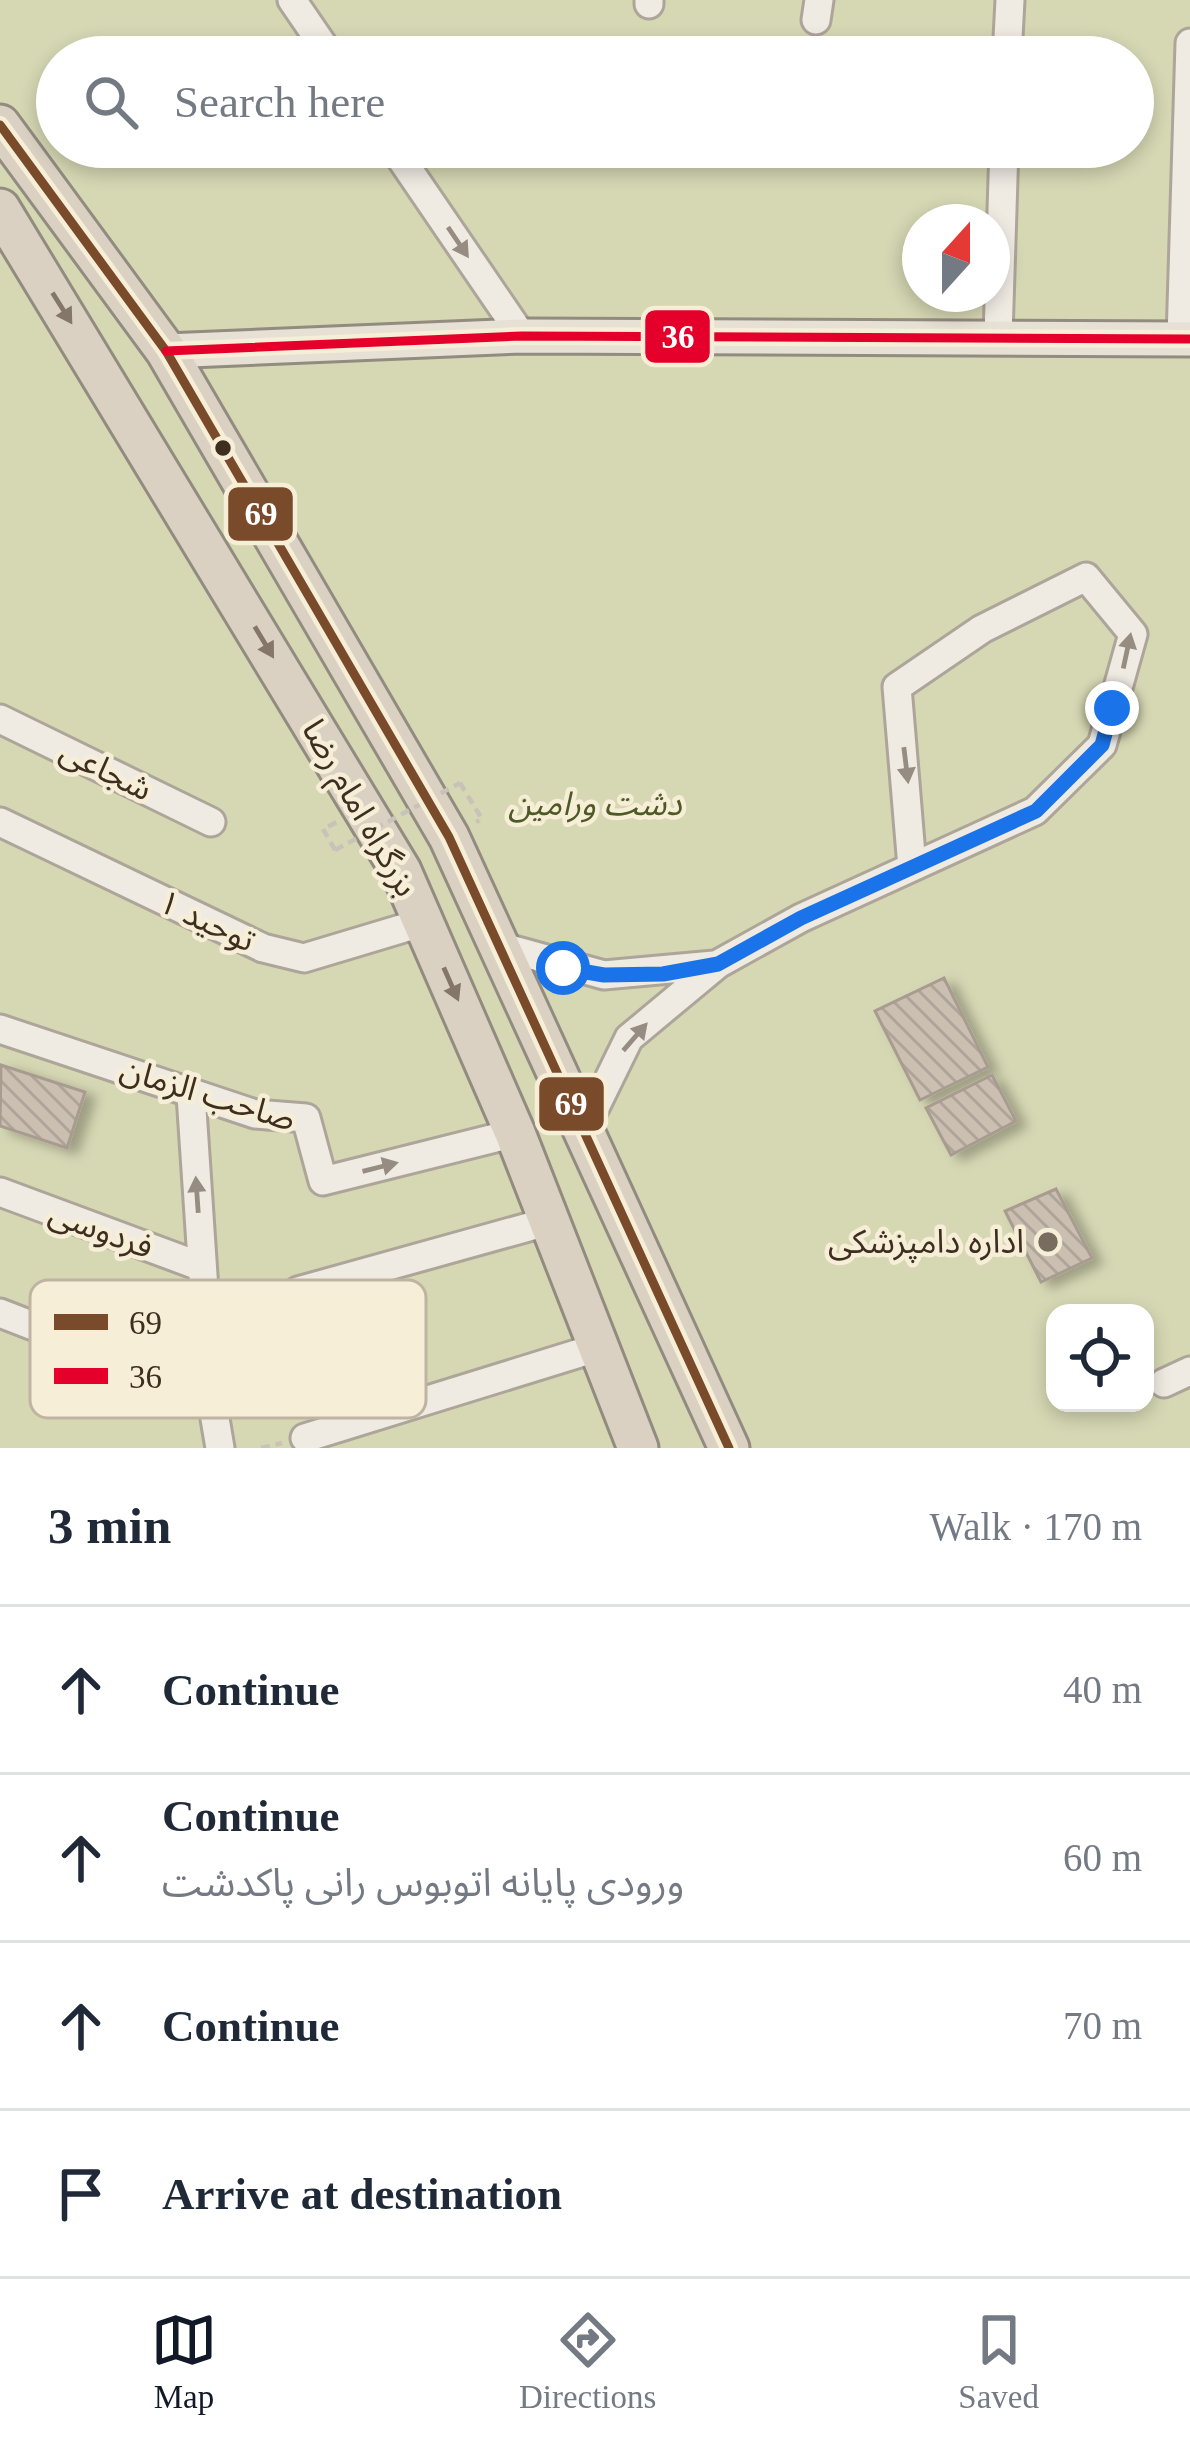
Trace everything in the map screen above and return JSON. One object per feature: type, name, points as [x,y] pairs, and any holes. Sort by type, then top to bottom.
[{"type":"highway","name":"بزرگراه امام رضا","points":[[0,125],[166,351],[438,817],[729,1448]]},
{"type":"highway","name":"بزرگراه امام رضا","points":[[0,209],[401,871],[515,1132],[638,1448]]},
{"type":"main road","points":[[166,351],[522,336],[1186,339]]},
{"type":"street","points":[[292,0],[317,36]]},
{"type":"street","points":[[1008,36],[1010,0]]},
{"type":"street","points":[[1186,339],[1190,43]]},
{"type":"street","points":[[407,168],[522,336]]},
{"type":"street","points":[[998,336],[1003,168]]},
{"type":"street","points":[[582,1134],[628,1038],[718,964],[801,918],[1036,811],[1102,745],[1133,634],[1086,577],[982,628],[897,687],[911,809],[912,867]]},
{"type":"street","name":"شجاعی","points":[[0,719],[211,822]]},
{"type":"street","name":"توحید ۱","points":[[0,822],[263,948],[304,958],[424,922]]},
{"type":"street","points":[[499,946],[604,975],[663,974],[718,964]]},
{"type":"street","name":"صاحب الزمان","points":[[0,1029],[57,1044],[190,1095],[255,1114],[306,1118],[323,1181],[515,1132]]},
{"type":"street","points":[[190,1095],[203,1280]]},
{"type":"street","name":"فردوسی","points":[[0,1192],[202,1267]]},
{"type":"street","points":[[338,1280],[550,1221]]},
{"type":"street","points":[[0,1312],[30,1324]]},
{"type":"street","points":[[426,1401],[599,1347]]},
{"type":"street","points":[[215,1418],[220,1448]]},
{"type":"street","points":[[305,1438],[370,1418]]},
{"type":"path","points":[[323,829],[335,850],[460,783],[482,819]]},
{"type":"green space","name":"دشت ورامین","points":[[0,0],[1190,0],[1190,1448],[0,1448]]},
{"type":"building","points":[[944,978],[988,1067],[920,1100],[875,1011]]},
{"type":"building","points":[[1,1065],[85,1092],[67,1148],[0,1126]]},
{"type":"building","points":[[992,1075],[1016,1121],[951,1155],[926,1108]]},
{"type":"building","points":[[1056,1189],[1092,1258],[1041,1282],[1005,1211]]},
{"type":"transit line","name":"69","points":[[0,125],[166,351],[449,837],[729,1448]]},
{"type":"transit line","name":"36","points":[[166,351],[522,336],[1190,339]]},
{"type":"place","name":"اداره دامپزشکی","points":[[1048,1242]]},
{"type":"route","points":[[563,968],[604,975],[663,974],[718,964],[801,918],[1036,811],[1102,745],[1112,708]]}]
